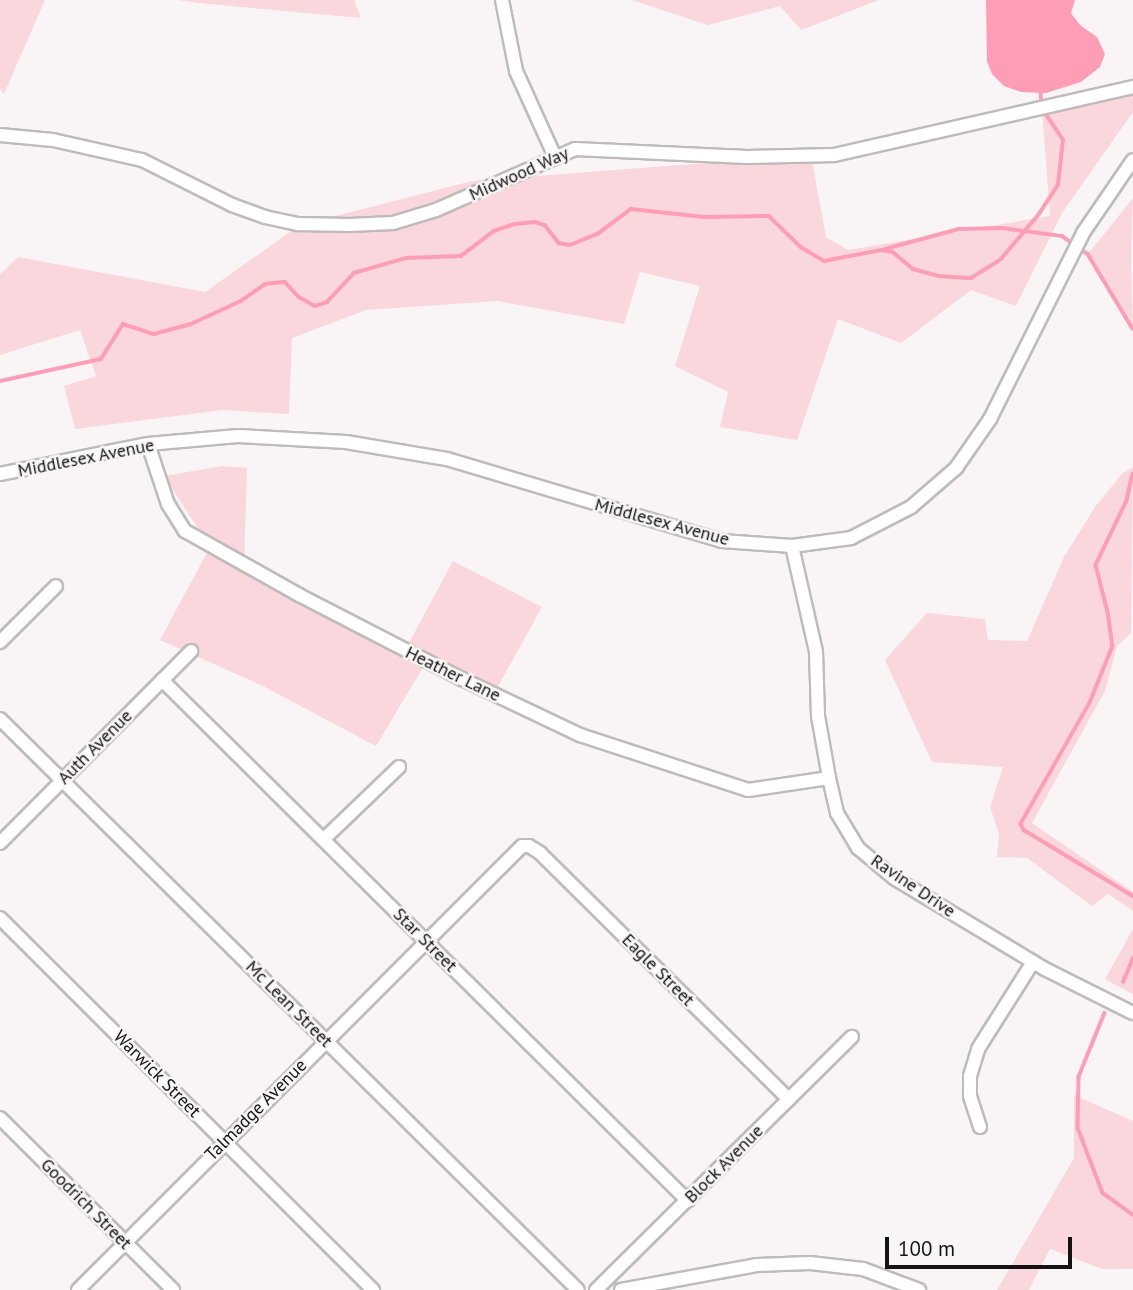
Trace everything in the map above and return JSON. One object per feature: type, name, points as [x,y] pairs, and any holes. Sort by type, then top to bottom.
[{"type":"street","points":[[502,0],[516,71],[555,157]]},
{"type":"street","name":"Midwood Way","points":[[0,135],[54,140],[142,160],[232,205],[299,224],[393,223],[436,211],[575,149],[747,157],[834,155],[1133,87]]},
{"type":"street","name":"Middlesex Avenue","points":[[0,474],[148,444],[238,436],[346,442],[447,459],[722,541],[792,546],[851,538],[911,507],[956,468],[990,419],[1083,233],[1133,160]]},
{"type":"street","name":"Heather Lane","points":[[148,444],[168,504],[185,531],[299,595],[461,679],[580,735],[748,790],[829,778]]},
{"type":"street","name":"Ravine Drive","points":[[792,546],[816,652],[818,716],[829,778],[837,813],[858,848],[878,867],[1033,962],[1133,1013]]},
{"type":"street","points":[[0,642],[56,586]]},
{"type":"street","name":"Auth Avenue","points":[[0,843],[191,651]]},
{"type":"street","name":"Star Street","points":[[162,680],[688,1201]]},
{"type":"street","name":"Mc Lean Street","points":[[0,719],[578,1290]]},
{"type":"street","points":[[324,839],[399,767]]},
{"type":"street","name":"Talmadge Avenue","points":[[78,1290],[515,850],[525,845]]},
{"type":"street","name":"Eagle Street","points":[[525,845],[540,853],[789,1099]]},
{"type":"street","name":"Warwick Street","points":[[0,918],[373,1290]]},
{"type":"street","points":[[980,1127],[970,1096],[970,1076],[978,1049],[1033,962]]},
{"type":"street","name":"Block Avenue","points":[[596,1290],[852,1037]]},
{"type":"street","name":"Goodrich Street","points":[[0,1118],[173,1290]]},
{"type":"street","points":[[621,1290],[757,1265],[810,1263],[863,1269],[919,1290]]},
{"type":"shaded area","points":[[0,0],[45,0],[4,94],[0,89]]},
{"type":"shaded area","points":[[179,0],[354,0],[361,18],[198,3]]},
{"type":"shaded area","points":[[632,0],[879,0],[801,30],[780,6],[708,25]]},
{"type":"shaded area","points":[[986,0],[1075,0],[1071,13],[1080,25],[1097,37],[1105,54],[1100,67],[1081,82],[1046,93],[1021,92],[1004,86],[992,74],[987,61]]},
{"type":"shaded area","points":[[1133,90],[1133,112],[1062,213],[1016,306],[971,290],[901,343],[838,319],[797,440],[720,427],[728,392],[675,366],[700,286],[640,272],[624,324],[497,301],[366,310],[292,338],[289,414],[222,410],[75,429],[64,386],[96,376],[80,330],[0,355],[0,274],[18,257],[205,292],[300,225],[472,181],[811,155],[826,237],[848,250],[1050,216],[1042,108]]},
{"type":"shaded area","points":[[1133,198],[1131,257],[1133,329],[1088,254]]},
{"type":"shaded area","points":[[222,466],[247,468],[244,566],[404,652],[453,561],[542,607],[490,701],[425,664],[376,746],[261,685],[160,640],[210,547],[164,476]]},
{"type":"shaded area","points":[[1133,467],[1131,633],[1117,646],[1105,691],[1032,823],[1133,892],[1133,911],[1108,894],[1092,906],[1027,858],[997,857],[999,834],[990,807],[1003,767],[932,762],[885,660],[927,613],[985,619],[988,640],[1027,641],[1064,557],[1095,507],[1122,474]]},
{"type":"shaded area","points":[[1133,929],[1133,992],[1132,994],[1105,979]]},
{"type":"shaded area","points":[[1074,1095],[1133,1121],[1133,1269],[1102,1269],[1050,1249],[1029,1290],[997,1290],[1074,1158]]},
{"type":"waterway","points":[[1041,92],[1042,105]]},
{"type":"waterway","points":[[0,381],[101,359],[123,324],[154,334],[191,324],[241,301],[265,284],[285,282],[299,297],[315,306],[327,302],[354,273],[406,258],[461,256],[494,231],[514,224],[535,222],[545,225],[559,243],[570,245],[599,233],[631,209],[704,217],[769,216],[801,247],[824,261],[881,250],[893,252],[913,269],[939,276],[971,278],[1001,259],[1039,214],[1058,185],[1063,140],[1044,112]]},
{"type":"waterway","points":[[885,249],[959,229],[1002,228],[1062,236],[1088,254],[1133,329]]},
{"type":"waterway","points":[[1133,474],[1127,501],[1096,565],[1113,646],[1090,703],[1021,824],[1024,830],[1133,896]]},
{"type":"waterway","points":[[1123,982],[1133,958]]},
{"type":"waterway","points":[[1105,1013],[1079,1077],[1078,1128],[1103,1193],[1133,1215]]}]
